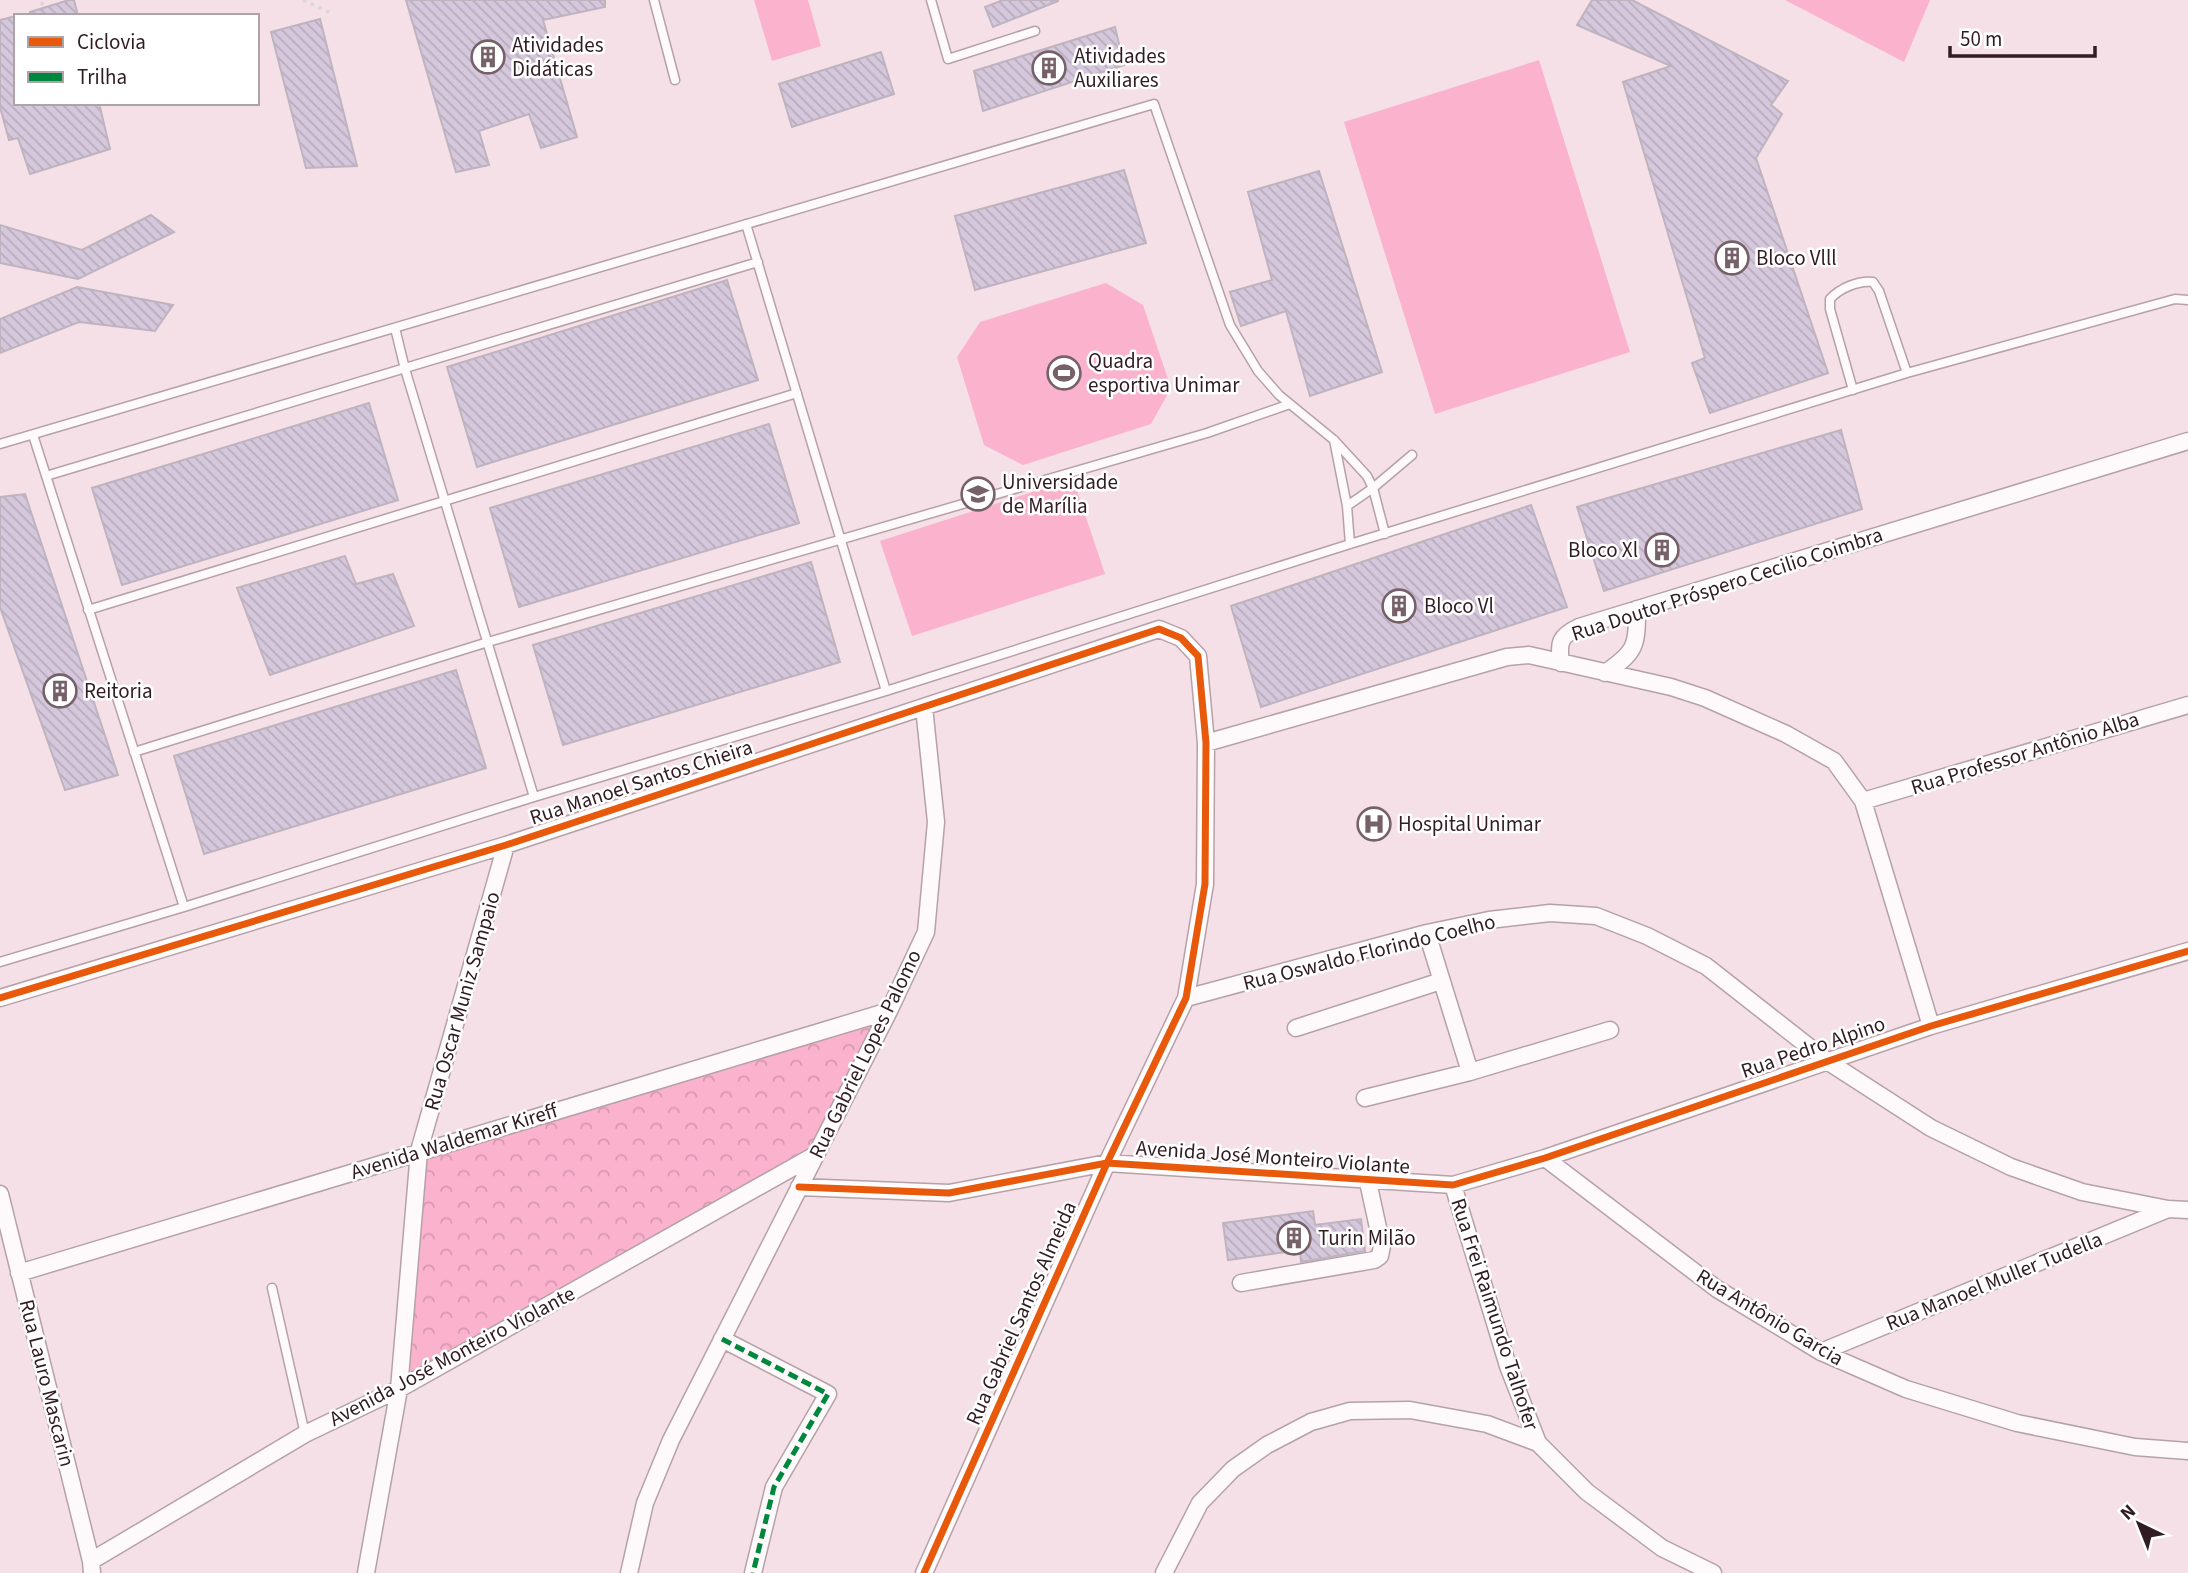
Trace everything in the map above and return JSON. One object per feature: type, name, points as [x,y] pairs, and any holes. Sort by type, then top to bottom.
[{"type":"street","name":"Rua Doutor Próspero Cecilio Coimbra","points":[[1206,743],[1507,657],[1529,655],[1560,663],[1558,645],[1563,634],[1579,627],[2188,441]]},
{"type":"street","points":[[1605,673],[1631,654],[1637,634],[1637,609]]},
{"type":"street","name":"Rua Manoel Santos Chieira","points":[[0,998],[506,845],[1158,629],[1181,638],[1198,656],[1206,743]]},
{"type":"street","points":[[1560,663],[1671,687],[1705,698],[1786,734],[1834,761],[1863,801],[1931,1026]]},
{"type":"street","name":"Rua Professor Antônio Alba","points":[[1863,801],[2188,705]]},
{"type":"street","name":"Rua Gabriel Lopes Palomo","points":[[629,1573],[645,1503],[671,1440],[889,1011],[926,932],[936,822],[925,707]]},
{"type":"street","name":"Rua Gabriel Santos Almeida","points":[[925,1573],[1107,1163],[1186,998],[1205,884],[1206,743]]},
{"type":"street","name":"Rua Oscar Muniz Sampaio","points":[[366,1573],[399,1389],[419,1151],[506,845]]},
{"type":"street","name":"Rua Oswaldo Florindo Coelho","points":[[1186,998],[1427,933],[1489,920],[1550,914],[1596,916],[1647,936],[1706,966],[1826,1061],[1931,1129],[2011,1167],[2082,1192],[2168,1209],[2188,1210]]},
{"type":"street","points":[[1427,933],[1470,1072]]},
{"type":"street","name":"Rua Pedro Alpino","points":[[1453,1185],[1545,1158],[1931,1026],[2188,951]]},
{"type":"street","points":[[1296,1028],[1441,981]]},
{"type":"street","name":"Avenida Waldemar Kireff","points":[[19,1273],[889,1011]]},
{"type":"street","points":[[1365,1098],[1470,1072],[1611,1030]]},
{"type":"street","name":"Avenida José Monteiro Violante","points":[[91,1567],[305,1434],[399,1389],[815,1156]]},
{"type":"street","name":"Rua Antônio Garcia","points":[[1545,1158],[1717,1289],[1821,1352],[1906,1389],[2017,1423],[2135,1447],[2188,1451]]},
{"type":"street","name":"Avenida José Monteiro Violante","points":[[799,1187],[949,1193],[1107,1163],[1368,1182],[1453,1185]]},
{"type":"street","points":[[1241,1283],[1374,1260],[1380,1256],[1382,1246],[1368,1182]]},
{"type":"street","name":"Rua Frei Raimundo Talhofer","points":[[1453,1185],[1508,1367],[1538,1443]]},
{"type":"street","name":"Rua Lauro Mascarin","points":[[0,1194],[91,1567]]},
{"type":"street","name":"Rua Manoel Muller Tudella","points":[[1821,1352],[2168,1209]]},
{"type":"street","points":[[722,1339],[828,1394],[774,1487],[753,1573]]},
{"type":"street","points":[[1164,1573],[1200,1503],[1233,1469],[1311,1422],[1350,1411],[1410,1410],[1487,1423],[1538,1443],[1587,1492],[1662,1548],[1713,1573]]},
{"type":"lane","points":[[654,0],[675,80]]},
{"type":"lane","points":[[931,0],[948,59],[1035,31]]},
{"type":"lane","points":[[0,444],[1154,104],[1230,325],[1258,371],[1290,404],[1334,440],[1367,476],[1373,488],[1385,534]]},
{"type":"lane","points":[[746,224],[886,691]]},
{"type":"lane","points":[[46,477],[758,262]]},
{"type":"lane","points":[[1853,390],[1830,309],[1830,299],[1836,292],[1864,281],[1873,282],[1879,291],[1907,373]]},
{"type":"lane","points":[[0,962],[886,691],[1350,544],[1907,373],[2175,299],[2188,300]]},
{"type":"lane","points":[[395,328],[534,797]]},
{"type":"lane","points":[[88,610],[797,393]]},
{"type":"lane","points":[[134,752],[488,642],[1207,433],[1290,404]]},
{"type":"lane","points":[[33,435],[184,907]]},
{"type":"lane","points":[[1334,440],[1350,544]]},
{"type":"lane","points":[[1346,506],[1373,488],[1412,455]]},
{"type":"lane","points":[[272,1289],[305,1434]]},
{"type":"path","points":[[41,5],[45,0]]},
{"type":"path","points":[[303,0],[331,13]]},
{"type":"green space","points":[[754,0],[808,0],[821,46],[772,61]]},
{"type":"green space","points":[[1785,0],[1930,0],[1904,62]]},
{"type":"green space","points":[[1539,60],[1630,352],[1435,414],[1344,122]]},
{"type":"green space","name":"Quadra esportiva Unimar","points":[[1106,283],[1143,305],[1171,388],[1151,424],[1023,465],[984,445],[957,357],[980,322]]},
{"type":"green space","points":[[1073,479],[1105,574],[912,636],[880,541]]},
{"type":"green space","points":[[889,1011],[815,1155],[399,1389],[419,1151]]},
{"type":"building","points":[[74,0],[78,14],[30,14]]},
{"type":"building","name":"Atividades Didáticas","points":[[406,0],[605,0],[605,7],[543,20],[577,137],[541,148],[529,114],[479,131],[489,165],[456,172]]},
{"type":"building","points":[[1003,0],[1058,1],[993,27],[985,7]]},
{"type":"building","name":"Bloco Vlll","points":[[1592,0],[1632,0],[1788,81],[1771,105],[1782,114],[1756,158],[1828,373],[1710,413],[1692,363],[1705,358],[1623,82],[1671,66],[1577,25]]},
{"type":"building","points":[[14,16],[14,105],[99,105],[110,149],[30,174],[18,138],[9,140],[0,107],[0,20]]},
{"type":"building","points":[[320,19],[357,166],[306,168],[271,32]]},
{"type":"building","name":"Atividades Auxiliares","points":[[1115,27],[1124,65],[983,111],[974,71]]},
{"type":"building","points":[[881,52],[894,94],[792,127],[779,84]]},
{"type":"building","points":[[1124,170],[1146,243],[975,290],[955,216]]},
{"type":"building","points":[[1319,171],[1382,372],[1310,396],[1286,311],[1241,326],[1230,292],[1272,280],[1248,192]]},
{"type":"building","points":[[151,215],[174,232],[78,279],[0,263],[0,225],[82,250]]},
{"type":"building","points":[[727,280],[758,380],[477,467],[447,367]]},
{"type":"building","points":[[77,287],[173,305],[155,331],[79,322],[0,353],[0,319]]},
{"type":"building","points":[[369,403],[398,500],[122,585],[92,488]]},
{"type":"building","points":[[769,424],[799,523],[519,607],[490,508]]},
{"type":"building","name":"Bloco Xl","points":[[1841,430],[1862,509],[1604,591],[1577,507]]},
{"type":"building","name":"Reitoria","points":[[25,494],[118,775],[65,790],[0,607],[0,497]]},
{"type":"building","name":"Bloco Vl","points":[[1531,505],[1567,607],[1261,707],[1231,606]]},
{"type":"building","points":[[345,556],[356,584],[393,574],[414,626],[270,675],[237,588]]},
{"type":"building","points":[[811,562],[840,662],[563,745],[533,645]]},
{"type":"building","points":[[456,670],[486,768],[204,854],[174,756]]},
{"type":"building","name":"Turin Milão","points":[[1313,1211],[1315,1225],[1361,1219],[1365,1251],[1301,1262],[1300,1250],[1228,1260],[1223,1223]]},
{"type":"marked path","points":[[722,1339],[828,1394],[774,1487],[753,1573]]},
{"type":"cycle path","points":[[0,998],[506,845],[1159,629],[1181,638],[1198,656],[1206,743],[1205,884],[1186,998],[1107,1163],[924,1573]]},
{"type":"cycle path","points":[[799,1187],[949,1193],[1107,1163],[1453,1185],[1545,1158],[1931,1026],[2188,951]]},
{"type":"place","name":"Atividades Didáticas","points":[[488,57]]},
{"type":"place","name":"Atividades Auxiliares","points":[[1049,68]]},
{"type":"place","name":"Bloco Vlll","points":[[1732,258]]},
{"type":"place","name":"Quadra esportiva Unimar","points":[[1064,373]]},
{"type":"place","name":"Universidade de Marília","points":[[978,494]]},
{"type":"place","name":"Bloco Xl","points":[[1662,550]]},
{"type":"place","name":"Bloco Vl","points":[[1399,606]]},
{"type":"place","name":"Reitoria","points":[[60,691]]},
{"type":"place","name":"Hospital Unimar","points":[[1374,824]]},
{"type":"place","name":"Turin Milão","points":[[1294,1238]]}]
